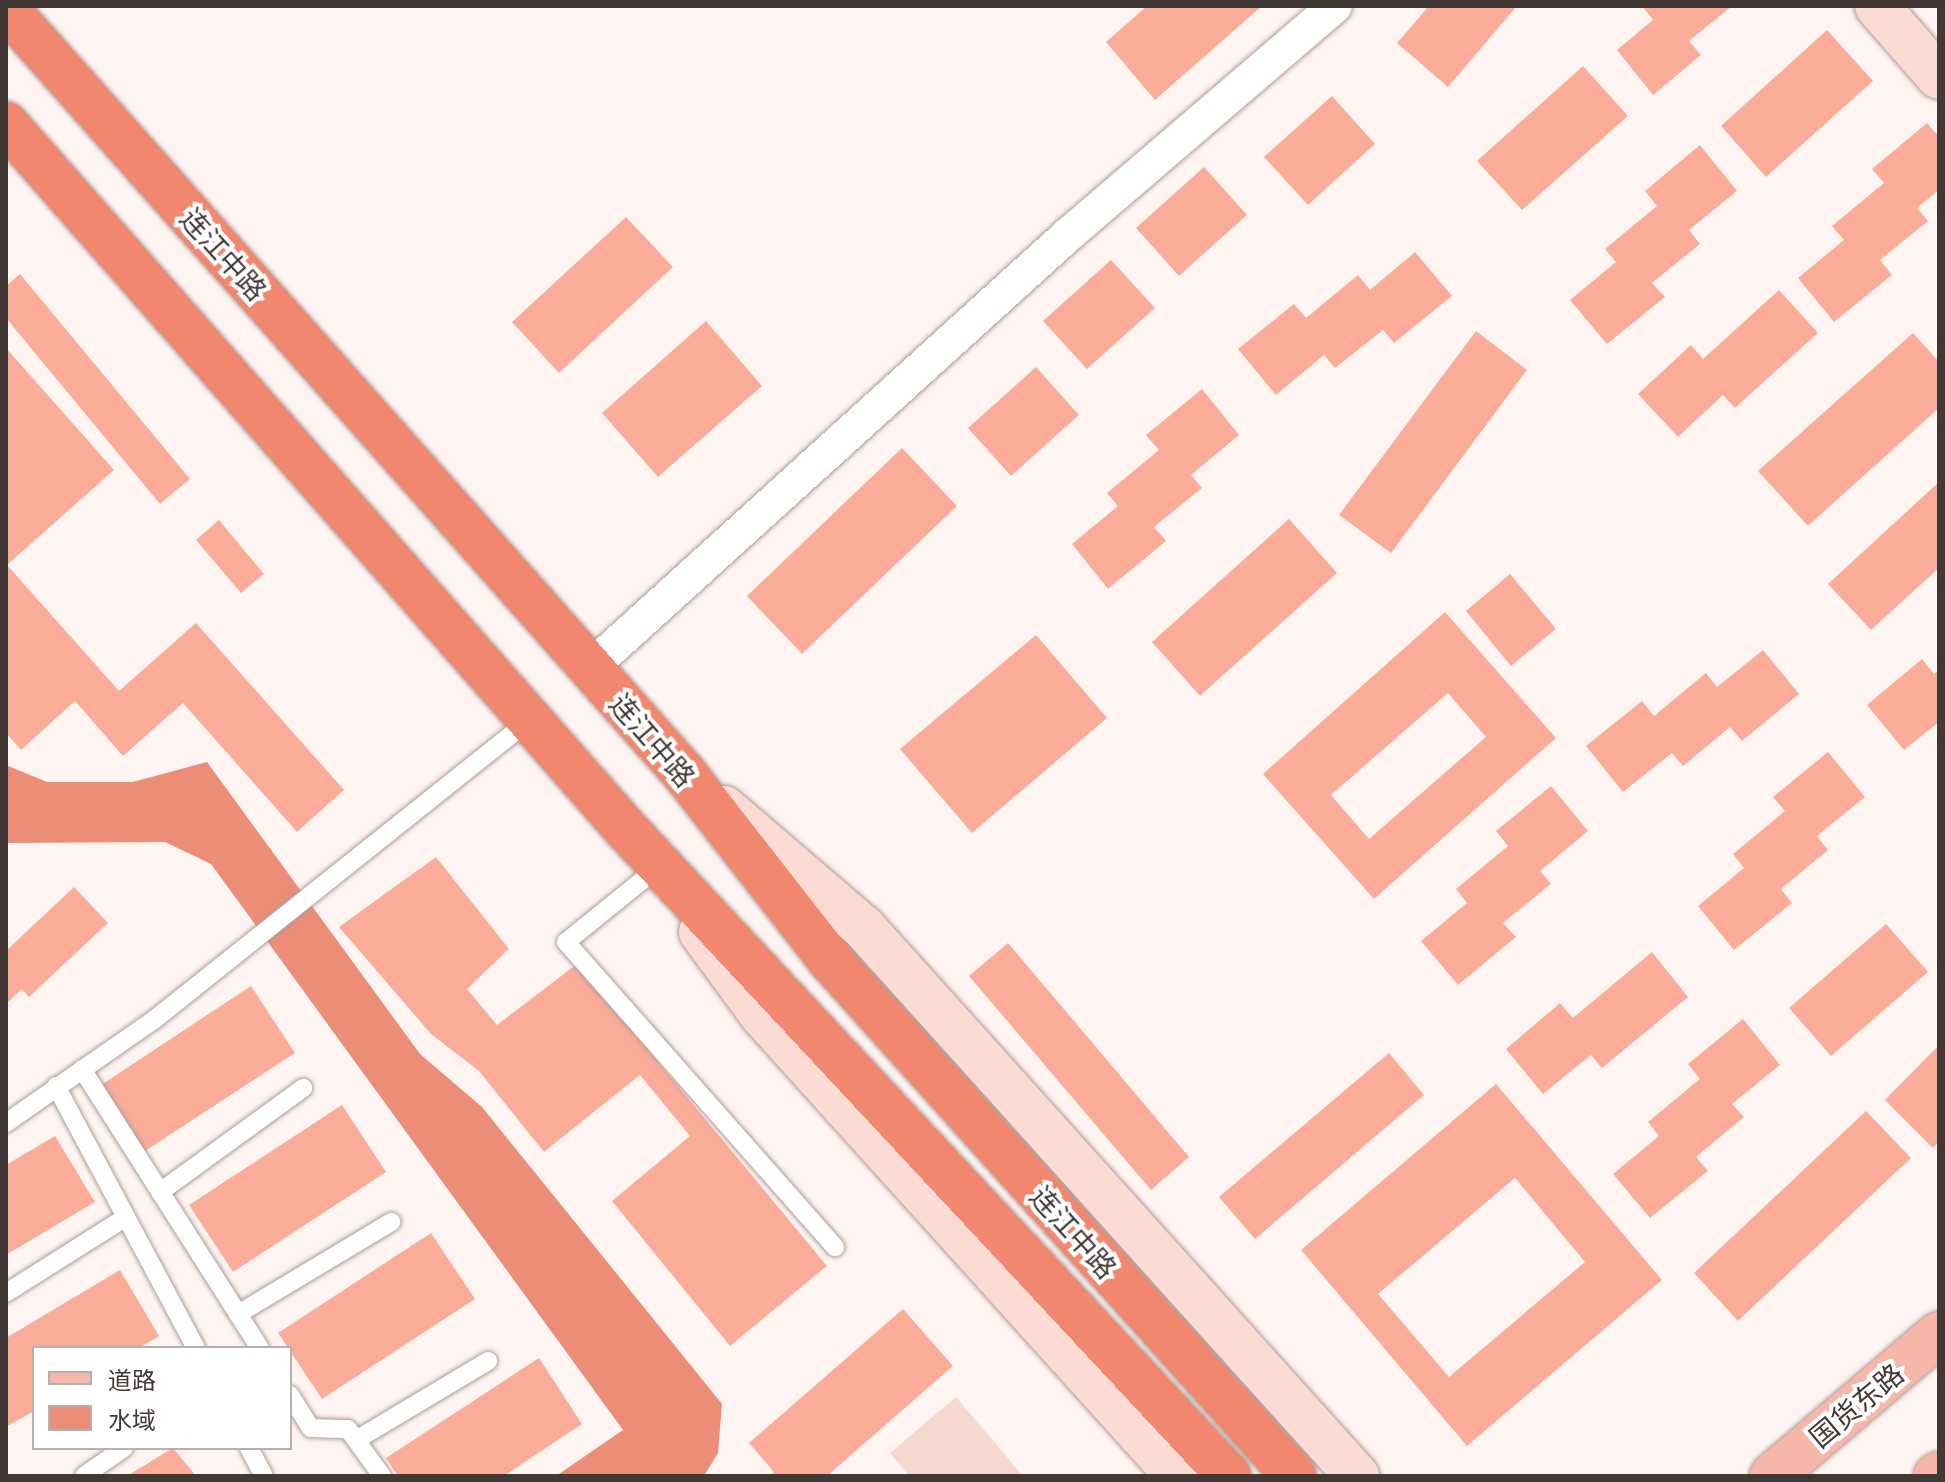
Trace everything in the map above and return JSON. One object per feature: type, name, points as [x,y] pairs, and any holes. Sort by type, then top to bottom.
[{"type":"highway","name":"连江中路","points":[[6,8],[684,773],[830,960],[1294,1476]]},
{"type":"highway","name":"连江中路","points":[[6,124],[624,827],[784,995],[1229,1476]]},
{"type":"main road","points":[[1877,6],[1939,77]]},
{"type":"main road","points":[[684,773],[863,927],[1357,1476]]},
{"type":"main road","points":[[624,827],[762,1015],[1178,1476]]},
{"type":"main road","name":"国货东路","points":[[1772,1476],[1939,1334]]},
{"type":"street","points":[[590,668],[1069,234],[1335,6]]},
{"type":"lane","points":[[6,1123],[326,886],[530,720]]},
{"type":"lane","points":[[655,870],[566,942],[835,1247]]},
{"type":"lane","points":[[82,1069],[259,1346]]},
{"type":"lane","points":[[56,1086],[195,1346]]},
{"type":"lane","points":[[160,1192],[303,1088]]},
{"type":"lane","points":[[6,1293],[126,1217]]},
{"type":"lane","points":[[238,1314],[391,1222]]},
{"type":"lane","points":[[356,1440],[488,1361]]},
{"type":"lane","points":[[292,1398],[311,1428],[348,1429],[382,1476]]},
{"type":"lane","points":[[84,1476],[121,1450]]},
{"type":"lane","points":[[250,1450],[264,1476]]},
{"type":"shaded area","points":[[956,1397],[1023,1476],[909,1476],[890,1453]]},
{"type":"water","points":[[207,762],[420,1054],[482,1107],[722,1404],[718,1453],[704,1476],[556,1476],[623,1430],[211,864],[165,842],[6,843],[6,765],[47,782],[133,782]]},
{"type":"building","points":[[1147,6],[1262,6],[1155,100],[1106,42]]},
{"type":"building","points":[[1429,6],[1517,6],[1448,87],[1397,43]]},
{"type":"building","points":[[1642,6],[1732,6],[1689,41],[1701,55],[1653,95],[1617,50],[1653,20]]},
{"type":"building","points":[[1827,30],[1873,81],[1766,177],[1721,126]]},
{"type":"building","points":[[1583,66],[1628,116],[1522,210],[1477,161]]},
{"type":"building","points":[[1332,96],[1375,144],[1308,205],[1264,157]]},
{"type":"building","points":[[1927,123],[1939,137],[1939,190],[1917,208],[1928,221],[1880,260],[1892,275],[1834,322],[1798,278],[1844,240],[1832,226],[1884,183],[1872,169]]},
{"type":"building","points":[[1700,145],[1737,191],[1689,230],[1700,244],[1652,283],[1665,297],[1607,344],[1570,300],[1616,262],[1605,249],[1657,206],[1645,191]]},
{"type":"building","points":[[1204,167],[1247,215],[1179,276],[1136,228]]},
{"type":"building","points":[[626,217],[673,267],[559,373],[512,322]]},
{"type":"building","points":[[1415,252],[1452,296],[1394,343],[1383,330],[1335,368],[1324,355],[1276,395],[1238,349],[1294,304],[1306,318],[1358,275],[1370,290]]},
{"type":"building","points":[[1111,260],[1155,308],[1087,369],[1043,321]]},
{"type":"building","points":[[20,274],[190,479],[160,504],[6,318],[6,286]]},
{"type":"building","points":[[1779,290],[1818,333],[1735,408],[1723,395],[1678,437],[1638,394],[1691,345],[1703,359]]},
{"type":"building","points":[[706,321],[762,386],[658,477],[602,413]]},
{"type":"building","points":[[1476,331],[1527,370],[1391,553],[1339,515]]},
{"type":"building","points":[[1913,333],[1939,362],[1939,408],[1808,526],[1758,471]]},
{"type":"building","points":[[6,348],[114,470],[7,565],[119,691],[196,623],[344,790],[297,832],[183,703],[123,756],[75,701],[21,750],[6,733]]},
{"type":"building","points":[[1036,367],[1079,415],[1011,476],[968,428]]},
{"type":"building","points":[[1202,389],[1239,435],[1191,475],[1202,488],[1154,527],[1166,541],[1108,589],[1072,544],[1118,506],[1107,493],[1159,450],[1146,435]]},
{"type":"building","points":[[902,448],[957,506],[802,654],[747,596]]},
{"type":"building","points":[[1939,482],[1939,568],[1871,630],[1828,584]]},
{"type":"building","points":[[1289,519],[1337,573],[1200,696],[1152,642]]},
{"type":"building","points":[[219,520],[264,574],[241,593],[196,540]]},
{"type":"building","points":[[1510,574],[1556,629],[1511,666],[1466,611]]},
{"type":"building","points":[[1445,612],[1556,738],[1374,899],[1263,774]],"holes":[[[1448,693],[1486,737],[1369,839],[1331,795]]]},
{"type":"building","points":[[1036,635],[1107,718],[972,833],[900,749]]},
{"type":"building","points":[[1763,650],[1799,694],[1742,741],[1730,727],[1683,766],[1672,753],[1623,792],[1586,746],[1642,701],[1654,716],[1706,673],[1717,687]]},
{"type":"building","points":[[1922,659],[1934,674],[1939,670],[1939,722],[1904,750],[1867,705]]},
{"type":"building","points":[[1828,752],[1865,797],[1817,836],[1828,850],[1781,889],[1792,903],[1734,950],[1698,906],[1744,868],[1733,854],[1785,811],[1773,797]]},
{"type":"building","points":[[1551,786],[1588,831],[1540,871],[1551,884],[1503,923],[1516,937],[1458,985],[1421,941],[1467,903],[1456,889],[1508,846],[1496,831]]},
{"type":"building","points":[[436,857],[509,949],[467,989],[497,1025],[577,964],[827,1266],[730,1346],[612,1201],[690,1136],[640,1075],[544,1152],[479,1071],[431,1034],[339,927]]},
{"type":"building","points":[[74,887],[108,923],[29,997],[22,989],[6,1004],[6,951]]},
{"type":"building","points":[[1886,924],[1928,972],[1831,1056],[1789,1008]]},
{"type":"building","points":[[1008,943],[1189,1157],[1151,1190],[969,976]]},
{"type":"building","points":[[1652,952],[1688,997],[1602,1068],[1591,1055],[1543,1094],[1506,1049],[1560,1003],[1573,1018]]},
{"type":"building","points":[[251,986],[295,1053],[142,1153],[98,1087]]},
{"type":"building","points":[[1743,1019],[1780,1065],[1732,1104],[1744,1117],[1696,1157],[1708,1171],[1650,1218],[1613,1174],[1659,1136],[1648,1122],[1700,1079],[1688,1064]]},
{"type":"building","points":[[1939,1045],[1939,1141],[1933,1148],[1885,1100]]},
{"type":"building","points":[[1389,1053],[1424,1095],[1255,1239],[1219,1197]]},
{"type":"building","points":[[1496,1084],[1662,1280],[1467,1446],[1301,1250]],"holes":[[[1515,1178],[1585,1262],[1449,1377],[1378,1294]]]},
{"type":"building","points":[[342,1105],[386,1172],[233,1272],[189,1205]]},
{"type":"building","points":[[1866,1111],[1911,1158],[1738,1321],[1694,1273]]},
{"type":"building","points":[[55,1136],[95,1202],[6,1255],[6,1165]]},
{"type":"building","points":[[431,1233],[475,1299],[322,1399],[292,1354],[292,1346],[287,1346],[278,1333]]},
{"type":"building","points":[[120,1270],[159,1336],[142,1346],[32,1346],[32,1412],[6,1427],[6,1338]]},
{"type":"building","points":[[903,1309],[953,1366],[827,1476],[769,1476],[774,1472],[749,1443]]},
{"type":"building","points":[[539,1358],[582,1424],[504,1476],[398,1476],[386,1458]]},
{"type":"building","points":[[175,1450],[196,1476],[127,1476]]}]
